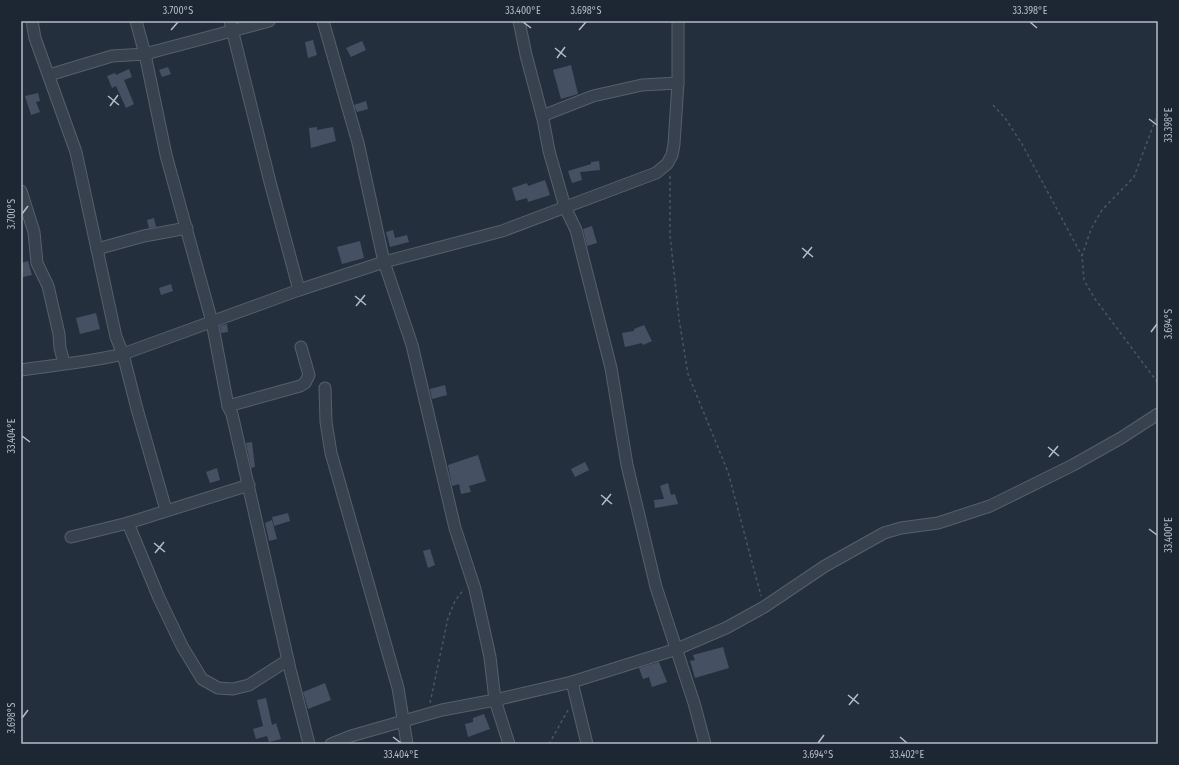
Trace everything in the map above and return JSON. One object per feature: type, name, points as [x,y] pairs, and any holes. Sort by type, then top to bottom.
[{"type":"street","points":[[32,21],[35,38],[76,152],[116,337],[123,354],[166,510]]},
{"type":"street","points":[[136,21],[145,54],[166,155],[212,322],[228,406],[232,414],[288,660],[309,744]]},
{"type":"street","points":[[49,75],[112,56],[145,54],[198,41],[230,26],[269,21]]},
{"type":"street","points":[[323,21],[358,143],[384,262],[412,345],[430,413],[440,469],[455,528],[472,580],[490,658],[494,700],[509,744]]},
{"type":"street","points":[[519,21],[549,151],[565,207],[576,230],[611,368],[628,473],[656,587],[694,703],[705,744]]},
{"type":"street","points":[[21,370],[64,363],[99,360],[123,354],[299,290],[384,262],[502,231],[656,173],[667,164],[672,155],[674,144],[678,82],[678,21]]},
{"type":"street","points":[[230,26],[299,290]]},
{"type":"street","points":[[542,116],[593,96],[642,85],[678,82]]},
{"type":"street","points":[[21,191],[34,232],[37,263],[48,286],[64,363]]},
{"type":"street","points":[[97,249],[187,228]]},
{"type":"street","points":[[228,406],[300,386],[305,383],[309,374],[301,348]]},
{"type":"street","points":[[325,388],[326,422],[331,453],[398,688],[407,744]]},
{"type":"street","points":[[331,744],[351,736],[428,714],[572,682],[677,649],[726,628],[764,607],[825,566],[884,533],[901,528],[938,523],[990,506],[1073,465],[1121,438],[1158,414]]},
{"type":"street","points":[[71,537],[128,523],[248,485]]},
{"type":"street","points":[[128,523],[158,598],[182,646],[202,679],[218,688],[233,689],[248,684],[288,660]]},
{"type":"street","points":[[572,682],[587,744]]},
{"type":"path","points":[[993,105],[1005,118],[1022,144],[1082,256]]},
{"type":"path","points":[[1158,113],[1134,177],[1102,210],[1091,228],[1082,256],[1084,280],[1095,299],[1158,383]]},
{"type":"path","points":[[667,164],[670,183],[670,235],[679,319],[688,374],[728,472],[764,607]]},
{"type":"path","points":[[428,714],[448,618],[455,601],[472,580]]},
{"type":"path","points":[[549,744],[575,694]]},
{"type":"building","points":[[313,40],[317,55],[308,58],[305,42]]},
{"type":"building","points":[[362,41],[366,50],[351,57],[346,48]]},
{"type":"building","points":[[571,65],[578,94],[561,99],[553,70]]},
{"type":"building","points":[[168,67],[171,74],[162,77],[159,70]]},
{"type":"building","points":[[129,69],[132,77],[124,80],[134,104],[126,108],[116,86],[112,88],[107,76],[115,73],[116,75]]},
{"type":"building","points":[[38,93],[40,101],[36,102],[40,112],[31,115],[25,96]]},
{"type":"building","points":[[366,101],[368,109],[357,112],[354,105]]},
{"type":"building","points":[[317,127],[317,130],[333,127],[336,141],[311,148],[309,128]]},
{"type":"building","points":[[599,161],[600,170],[580,172],[582,180],[572,183],[568,171],[591,164],[591,162]]},
{"type":"building","points":[[545,180],[550,195],[528,202],[527,198],[516,201],[512,188],[527,183],[528,186]]},
{"type":"building","points":[[154,218],[156,227],[149,228],[147,220]]},
{"type":"building","points":[[592,226],[597,243],[587,246],[583,229]]},
{"type":"building","points":[[393,230],[395,238],[407,235],[409,242],[390,247],[386,232]]},
{"type":"building","points":[[360,241],[364,258],[342,264],[337,247]]},
{"type":"building","points":[[28,261],[32,275],[23,277],[21,263]]},
{"type":"building","points":[[171,284],[173,291],[161,295],[159,288]]},
{"type":"building","points":[[96,313],[100,329],[80,334],[76,318]]},
{"type":"building","points":[[227,324],[228,332],[221,333],[220,326]]},
{"type":"building","points":[[644,325],[652,341],[643,345],[642,343],[625,347],[622,333],[634,331],[634,329]]},
{"type":"building","points":[[445,385],[447,395],[432,399],[430,389]]},
{"type":"building","points":[[252,442],[255,467],[251,468],[246,443]]},
{"type":"building","points":[[478,455],[486,481],[469,486],[471,492],[461,494],[459,484],[452,486],[448,465]]},
{"type":"building","points":[[585,462],[589,470],[575,477],[571,469]]},
{"type":"building","points":[[217,468],[220,480],[210,483],[206,472]]},
{"type":"building","points":[[668,483],[671,495],[675,494],[678,504],[655,508],[654,500],[664,499],[660,486]]},
{"type":"building","points":[[288,513],[290,521],[274,526],[272,517]]},
{"type":"building","points":[[272,520],[277,539],[269,541],[265,523]]},
{"type":"building","points":[[430,549],[435,565],[428,568],[423,551]]},
{"type":"building","points":[[723,647],[729,668],[695,678],[690,661],[695,660],[693,655]]},
{"type":"building","points":[[659,662],[667,682],[652,687],[649,677],[643,679],[639,668]]},
{"type":"building","points":[[325,683],[331,700],[308,709],[303,692]]},
{"type":"building","points":[[266,698],[272,725],[276,723],[281,739],[269,742],[267,736],[256,739],[253,729],[263,726],[257,700]]},
{"type":"building","points":[[484,714],[490,729],[468,737],[465,724],[473,722],[473,718]]}]
